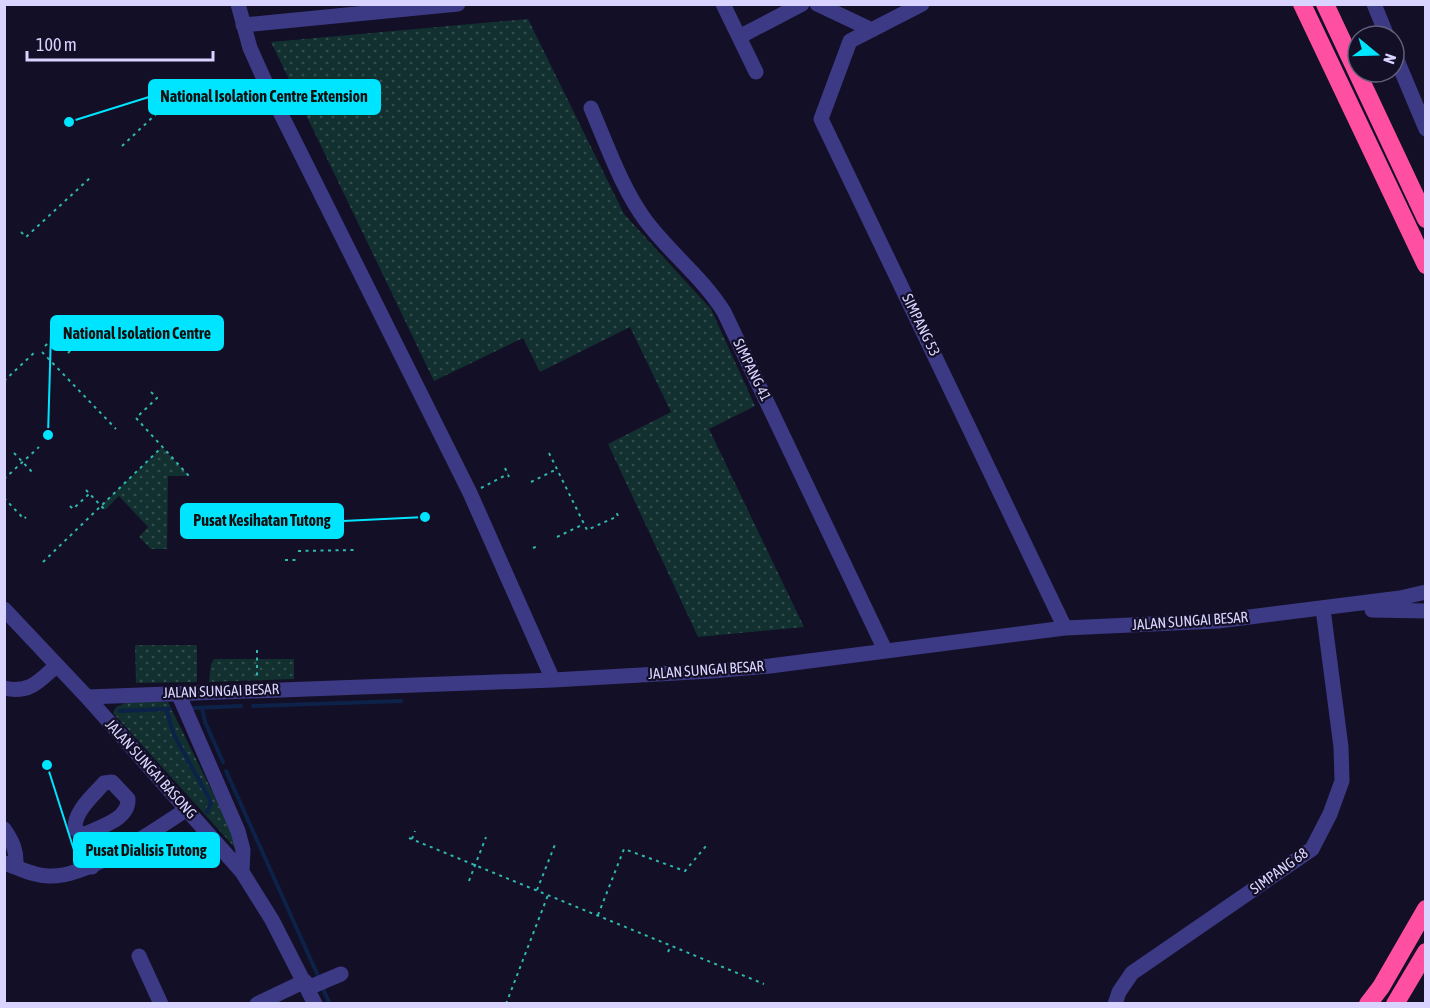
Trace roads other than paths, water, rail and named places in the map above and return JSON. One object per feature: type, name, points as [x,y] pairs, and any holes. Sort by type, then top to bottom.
[{"type":"highway","points":[[1302,4],[1425,266]]},
{"type":"highway","points":[[1325,4],[1425,219]]},
{"type":"highway","points":[[1368,1004],[1381,987],[1425,909]]},
{"type":"highway","points":[[1395,1004],[1425,952]]},
{"type":"street","points":[[238,4],[250,48],[268,88],[470,493],[553,680]]},
{"type":"street","points":[[243,25],[459,4]]},
{"type":"street","points":[[723,4],[756,72]]},
{"type":"street","points":[[739,37],[802,4]]},
{"type":"street","points":[[817,4],[872,30]]},
{"type":"street","name":"SIMPANG 53","points":[[922,4],[850,41],[821,119],[1065,628]]},
{"type":"street","points":[[1374,4],[1382,24]]},
{"type":"street","points":[[1406,82],[1425,129]]},
{"type":"street","name":"SIMPANG 41","points":[[591,108],[634,203],[647,222],[714,296],[724,312],[885,650]]},
{"type":"street","name":"JALAN SUNGAI BESAR","points":[[87,697],[553,680],[723,670],[1065,628],[1218,621],[1323,609],[1400,598],[1425,592]]},
{"type":"street","name":"JALAN SUNGAI BASONG","points":[[4,609],[87,697],[242,872],[272,920],[315,1004]]},
{"type":"street","name":"JALAN SUNGAI BESAR","points":[[1323,609],[1425,611]]},
{"type":"street","name":"SIMPANG 68","points":[[1115,1004],[1119,992],[1132,972],[1312,849],[1330,814],[1342,781],[1341,747],[1323,609]]},
{"type":"street","points":[[4,688],[18,691],[32,686],[57,665]]},
{"type":"street","points":[[178,693],[238,831],[243,850],[242,872]]},
{"type":"street","points":[[4,829],[17,854],[10,865],[31,874],[51,877],[92,867],[187,809]]},
{"type":"street","points":[[83,836],[92,867]]},
{"type":"street","points":[[139,956],[160,1004]]},
{"type":"street","points":[[256,1004],[340,974]]},
{"type":"waterway","points":[[253,706],[401,701]]},
{"type":"waterway","points":[[193,708],[241,706]]},
{"type":"waterway","points":[[202,708],[205,722],[223,762]]},
{"type":"waterway","points":[[166,709],[174,735],[211,803],[207,812]]},
{"type":"waterway","points":[[120,711],[170,709]]},
{"type":"waterway","points":[[226,771],[319,978]]},
{"type":"waterway","points":[[323,989],[330,1004]]},
{"type":"place","name":"National Isolation Centre Extension","points":[[69,122]]},
{"type":"place","name":"National Isolation Centre","points":[[48,435]]},
{"type":"place","name":"Pusat Kesihatan Tutong","points":[[425,517]]},
{"type":"place","name":"Pusat Dialisis Tutong","points":[[47,765]]}]
